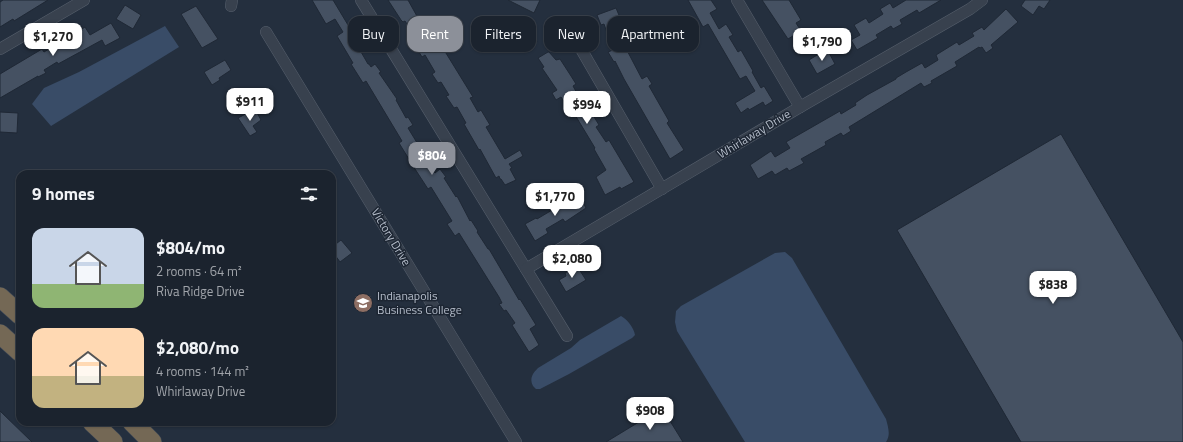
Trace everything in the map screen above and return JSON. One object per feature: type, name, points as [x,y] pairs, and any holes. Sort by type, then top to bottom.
[{"type":"highway","points":[[0,297],[16,311]]},
{"type":"highway","points":[[0,334],[16,348]]},
{"type":"highway","points":[[96,426],[113,442]]},
{"type":"highway","points":[[136,426],[152,442]]},
{"type":"street","points":[[0,49],[84,0]]},
{"type":"street","points":[[361,0],[568,336]]},
{"type":"street","points":[[737,0],[800,107]]},
{"type":"street","name":"Whirlaway Drive","points":[[526,269],[800,107],[970,9],[982,0]]},
{"type":"street","name":"Victory Drive","points":[[266,32],[516,442]]},
{"type":"street","points":[[583,52],[662,189]]},
{"type":"water","points":[[165,26],[179,47],[51,126],[32,104],[44,88],[79,72]]},
{"type":"water","points":[[785,252],[792,258],[886,419],[889,434],[886,442],[745,442],[677,331],[675,322],[676,311],[681,306],[775,253]]},
{"type":"water","points":[[621,316],[628,321],[632,327],[635,335],[632,338],[540,389],[536,389],[533,386],[531,381],[532,376],[538,368],[571,348],[580,340]]},
{"type":"building","points":[[3,0],[48,0],[14,21],[13,19],[0,27],[0,2]]},
{"type":"building","points":[[312,0],[333,0],[348,25],[348,52],[361,52],[371,67],[375,64],[381,72],[379,73],[397,99],[396,100],[406,118],[408,117],[413,125],[408,128],[419,146],[424,143],[429,151],[424,155],[435,173],[440,169],[446,177],[444,178],[456,197],[457,196],[470,221],[471,220],[519,300],[520,299],[536,325],[530,329],[539,345],[529,352],[512,325],[515,323],[506,310],[504,311],[499,304],[502,303],[499,297],[459,233],[455,236],[447,224],[452,221],[431,187],[428,189],[399,143],[402,141],[366,81],[363,83],[351,64],[353,63],[337,36],[343,32],[335,19],[326,24]]},
{"type":"building","points":[[388,0],[408,0],[417,16],[407,16],[407,24],[405,21],[403,22]]},
{"type":"building","points":[[508,0],[540,0],[534,13]]},
{"type":"building","points":[[688,0],[711,0],[717,9],[710,13],[719,29],[726,24],[733,35],[729,37],[738,52],[741,50],[761,88],[764,86],[773,101],[765,106],[763,102],[749,110],[748,108],[741,113],[735,103],[755,91],[746,76],[740,79],[708,24],[703,27],[699,20],[699,16],[697,16]]},
{"type":"building","points":[[762,0],[789,0],[801,20],[796,23],[801,31],[788,39]]},
{"type":"building","points":[[906,0],[941,0],[919,13],[917,10],[900,20],[902,24],[893,29],[891,26],[876,35],[878,38],[857,50],[851,40],[860,35],[854,25],[866,18],[869,23],[883,14],[880,9],[890,3],[893,8]]},
{"type":"building","points":[[1025,0],[1050,0],[1044,9],[1039,6],[1033,15],[1021,6]]},
{"type":"building","points":[[125,5],[141,15],[133,29],[116,19]]},
{"type":"building","points":[[196,6],[218,39],[202,48],[181,14]]},
{"type":"building","points":[[616,8],[619,16],[607,16],[607,33],[604,24],[601,25],[599,16],[597,15]]},
{"type":"building","points":[[1006,9],[1018,22],[991,45],[993,48],[986,53],[982,47],[979,47],[955,62],[957,66],[931,81],[932,83],[924,87],[921,83],[849,127],[851,131],[843,136],[841,133],[825,142],[826,145],[801,159],[804,163],[789,171],[787,168],[775,175],[772,171],[758,179],[750,165],[771,151],[775,157],[790,148],[786,142],[840,111],[841,114],[856,105],[855,103],[867,95],[922,63],[925,68],[938,60],[936,55],[957,42],[959,45],[974,36],[972,33],[982,27],[984,30]]},
{"type":"building","points":[[111,23],[120,38],[105,46],[102,40],[58,64],[57,62],[44,70],[46,73],[0,98],[0,74],[42,49],[44,52],[85,27],[90,35]]},
{"type":"building","points":[[827,49],[835,64],[817,74],[809,60]]},
{"type":"building","points":[[419,52],[445,52],[473,97],[470,98],[478,112],[481,110],[490,125],[486,127],[505,159],[520,150],[523,156],[509,164],[516,180],[505,185],[499,176],[496,178],[464,124],[466,123],[457,107],[454,108],[446,96],[449,95],[441,82],[438,83],[432,74],[435,72],[425,55],[422,57]]},
{"type":"building","points":[[549,52],[556,60],[560,59],[576,84],[573,86],[583,104],[585,102],[599,125],[596,127],[606,142],[609,140],[634,182],[605,195],[596,177],[606,170],[594,149],[595,148],[569,105],[567,106],[561,97],[556,100],[552,93],[557,90],[542,68],[544,67],[538,58]]},
{"type":"building","points":[[608,52],[628,52],[642,79],[647,76],[652,84],[649,86],[669,121],[667,123],[684,150],[670,159],[615,61],[614,62]]},
{"type":"building","points":[[225,60],[231,70],[212,85],[204,72]]},
{"type":"building","points":[[255,109],[261,120],[253,126],[257,132],[250,136],[238,118]]},
{"type":"building","points":[[0,112],[18,113],[17,133],[0,132]]},
{"type":"building","points":[[1061,134],[1183,342],[1183,442],[1021,442],[897,230]]},
{"type":"building","points":[[579,194],[586,208],[565,222],[563,219],[546,229],[548,233],[535,241],[525,224],[536,218],[537,219]]},
{"type":"building","points":[[341,240],[352,253],[340,262],[336,256],[336,244]]},
{"type":"building","points":[[577,266],[586,280],[566,292],[559,280],[566,276],[565,273]]},
{"type":"building","points":[[662,408],[683,442],[606,442]]},
{"type":"building","points":[[0,411],[32,442],[0,442]]},
{"type":"place","name":"Indianapolis Business College","points":[[363,303]]}]
